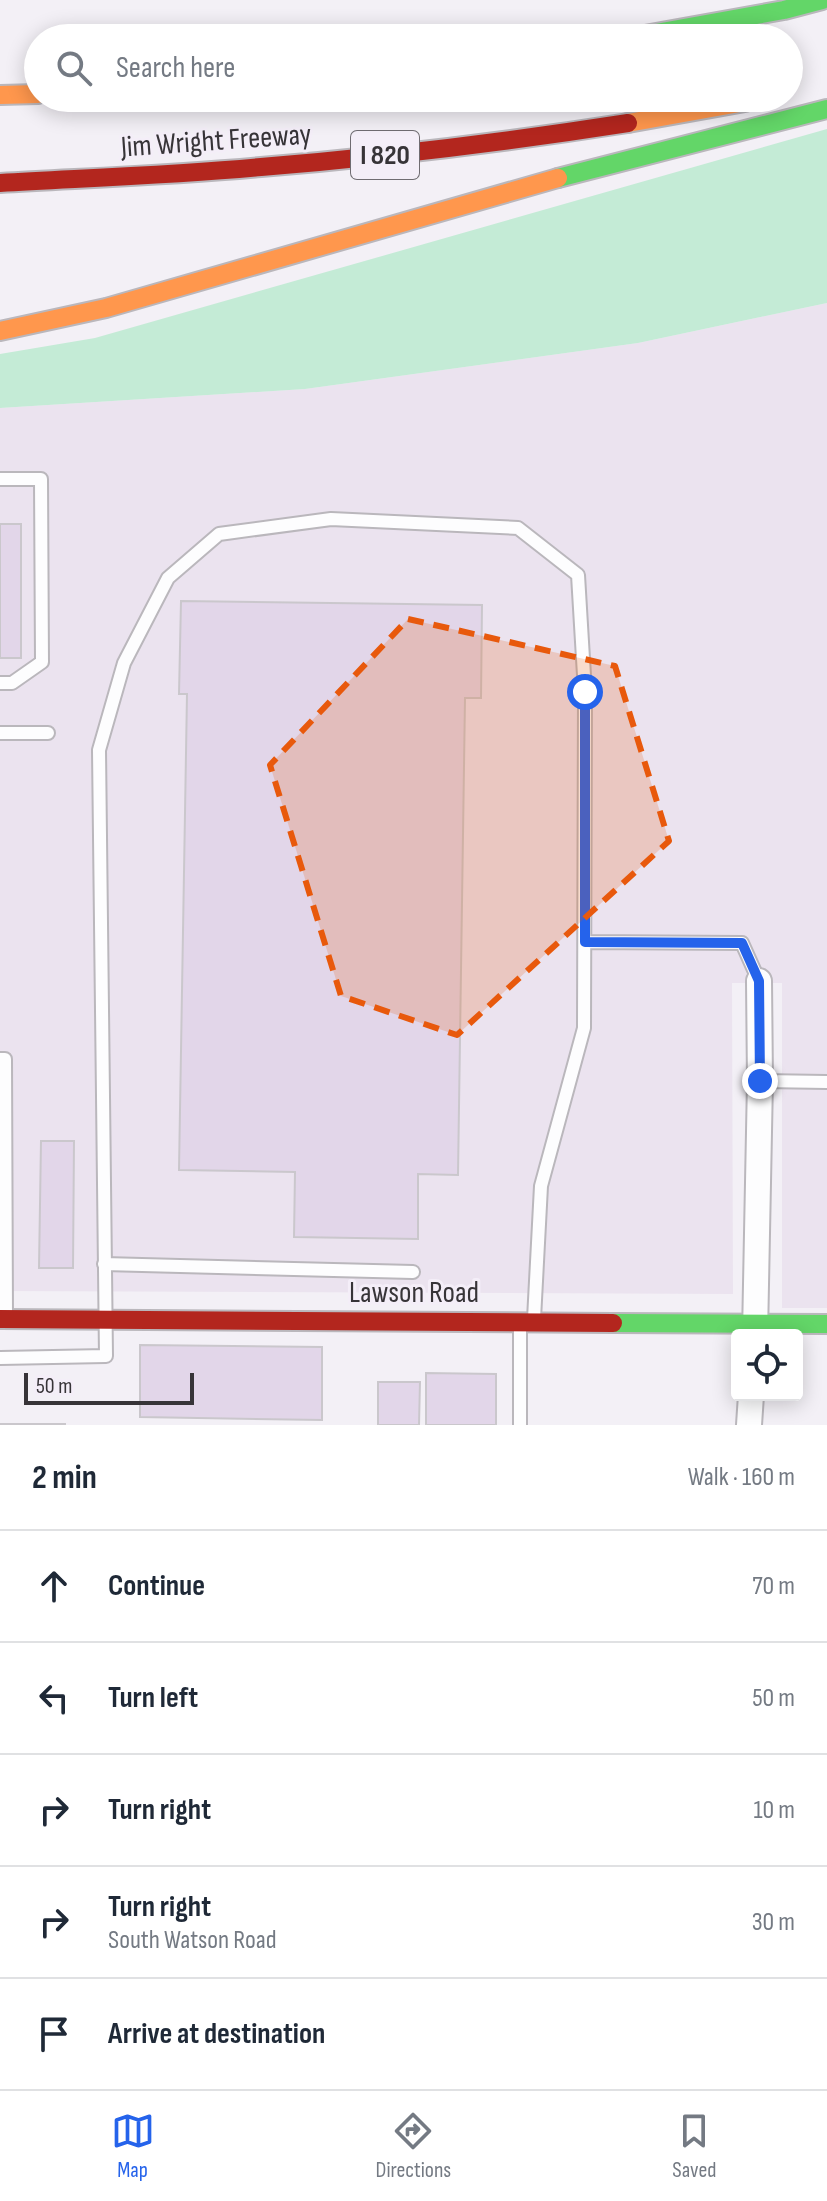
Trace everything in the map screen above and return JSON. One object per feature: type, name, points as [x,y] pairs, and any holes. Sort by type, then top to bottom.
[{"type":"main road","points":[[706,24],[822,0]]},
{"type":"main road","points":[[0,95],[24,94]]},
{"type":"main road","points":[[0,331],[106,308],[536,184],[827,109]]},
{"type":"main road","name":"Jim Wright Freeway","points":[[0,183],[296,165],[457,148],[695,112]]},
{"type":"main road","name":"Lawson Road","points":[[3,1319],[527,1322],[731,1329]]},
{"type":"main road","name":"Lawson Road","points":[[768,1329],[827,1324]]},
{"type":"street","points":[[756,1329],[759,981]]},
{"type":"street","points":[[749,1425],[751,1401]]},
{"type":"lane","points":[[0,479],[41,479],[42,631],[42,662],[12,683],[0,683]]},
{"type":"lane","points":[[0,1358],[106,1356],[99,750],[124,663],[168,578],[219,534],[331,519],[518,528],[578,575],[585,692],[584,1028],[541,1186],[520,1425]]},
{"type":"lane","points":[[0,733],[48,733]]},
{"type":"lane","points":[[585,942],[742,943],[759,981]]},
{"type":"lane","points":[[0,1059],[5,1059],[3,1319]]},
{"type":"lane","points":[[760,1081],[827,1082]]},
{"type":"lane","points":[[104,1264],[413,1272]]},
{"type":"highlighted area","points":[[408,619],[615,666],[669,841],[457,1035],[341,996],[270,765]]},
{"type":"shaded area","points":[[827,303],[827,1308],[782,1308],[782,983],[732,983],[733,1294],[0,1291],[0,408],[305,389],[638,343]]},
{"type":"green space","points":[[827,129],[827,303],[638,343],[305,389],[0,408],[0,354],[95,338]]},
{"type":"building","points":[[0,524],[21,524],[21,658],[0,658]]},
{"type":"building","points":[[181,601],[482,605],[481,698],[465,698],[458,1175],[418,1174],[418,1239],[294,1237],[295,1172],[179,1170],[187,694],[179,694]]},
{"type":"building","points":[[41,1141],[74,1141],[73,1268],[39,1268]]},
{"type":"building","points":[[140,1345],[322,1347],[322,1420],[140,1417]]},
{"type":"building","points":[[426,1373],[496,1374],[496,1425],[426,1425]]},
{"type":"building","points":[[378,1382],[420,1382],[419,1425],[378,1425]]},
{"type":"building","points":[[65,1424],[65,1425],[0,1425]]},
{"type":"traffic: fast","points":[[706,24],[822,0]]},
{"type":"traffic: fast","points":[[558,178],[827,109]]},
{"type":"traffic: fast","points":[[613,1323],[827,1324]]},
{"type":"traffic: slow","points":[[0,95],[24,94]]},
{"type":"traffic: slow","points":[[628,123],[689,112]]},
{"type":"traffic: slow","points":[[0,331],[106,308],[558,178]]},
{"type":"traffic: jam","points":[[0,183],[307,163],[628,123]]},
{"type":"traffic: jam","points":[[0,1319],[613,1323]]},
{"type":"route","points":[[585,692],[585,942],[742,943],[759,981],[760,1081]]}]
